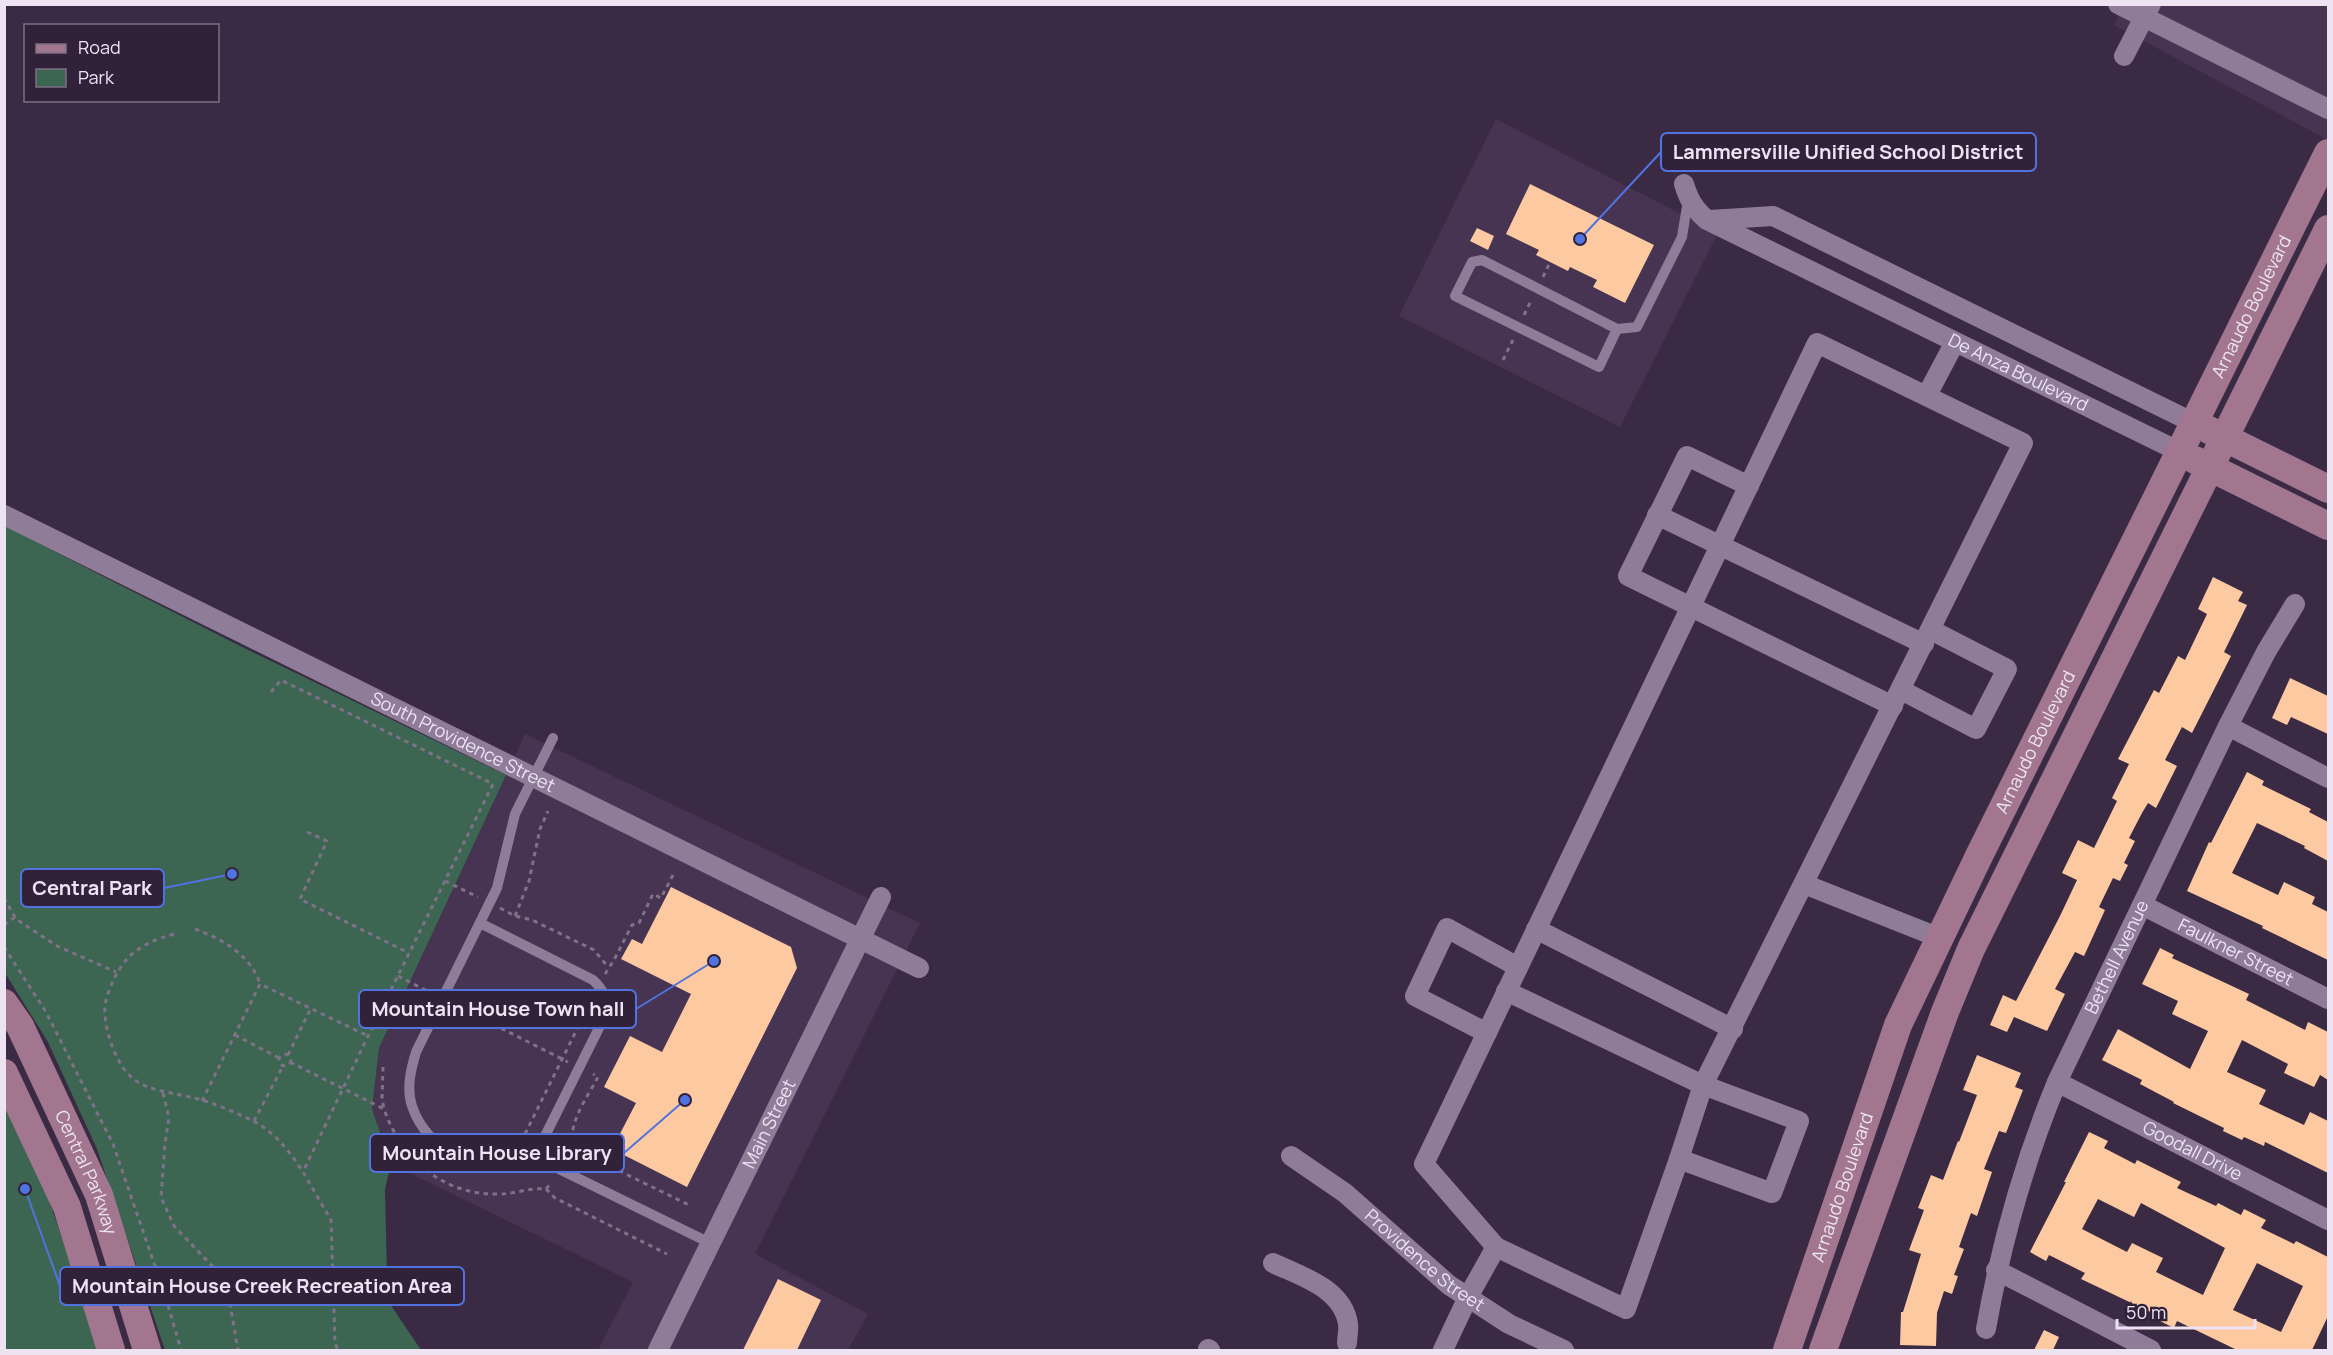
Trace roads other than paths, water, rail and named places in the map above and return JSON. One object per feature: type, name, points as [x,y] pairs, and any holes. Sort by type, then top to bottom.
[{"type":"street","points":[[2118,4],[2148,11],[2328,109]]},
{"type":"street","points":[[2124,56],[2148,11]]},
{"type":"street","name":"Arnaudo Boulevard","points":[[1787,1350],[1898,1025],[2328,153]]},
{"type":"street","name":"De Anza Boulevard","points":[[1686,192],[1696,211],[1707,220],[2328,526]]},
{"type":"street","name":"De Anza Boulevard","points":[[1707,220],[1773,216],[2328,489]]},
{"type":"street","name":"Arnaudo Boulevard","points":[[1823,1350],[1945,1012],[1971,949],[2328,229]]},
{"type":"street","points":[[1928,395],[1955,342]]},
{"type":"street","points":[[1817,343],[1928,395],[2024,443],[1703,1085],[1626,1310],[1496,1247],[1424,1164],[1817,343]]},
{"type":"street","points":[[1657,515],[1927,637],[2007,669],[1976,729],[1897,698],[1691,607],[1628,576],[1657,515],[1686,456],[1749,486]]},
{"type":"street","name":"South Providence Street","points":[[4,515],[919,968]]},
{"type":"street","name":"Bethell Avenue","points":[[1986,1329],[1996,1270],[2012,1209],[2056,1082],[2228,726],[2266,652],[2295,604]]},
{"type":"street","points":[[2228,726],[2328,778]]},
{"type":"street","points":[[1804,884],[1940,938]]},
{"type":"street","name":"Main Street","points":[[658,1350],[880,897]]},
{"type":"street","name":"Faulkner Street","points":[[2142,905],[2328,999]]},
{"type":"street","points":[[1487,1033],[1415,996],[1447,928],[1518,967]]},
{"type":"street","points":[[1536,929],[1732,1029]]},
{"type":"street","points":[[1506,992],[1703,1085],[1799,1120],[1772,1193],[1679,1159]]},
{"type":"street","name":"Central Parkway","points":[[4,1003],[20,1026],[99,1195],[147,1350]]},
{"type":"street","name":"Central Parkway","points":[[4,1073],[67,1208],[111,1350]]},
{"type":"street","name":"Goodall Drive","points":[[2056,1082],[2328,1220]]},
{"type":"street","name":"Providence Street","points":[[1291,1156],[1345,1194],[1449,1285],[1509,1324],[1564,1350]]},
{"type":"street","points":[[1443,1350],[1468,1297],[1496,1247]]},
{"type":"street","points":[[1273,1263],[1324,1288],[1338,1299],[1348,1323],[1351,1348]]},
{"type":"street","points":[[1996,1270],[2151,1350]]},
{"type":"lane","points":[[1617,329],[1599,367],[1455,296],[1472,262],[1482,260],[1617,329],[1637,327],[1682,237],[1686,192]]},
{"type":"lane","points":[[480,923],[593,980],[605,994],[607,1012],[539,1148],[522,1161],[480,1164],[462,1159],[446,1150],[420,1123],[412,1106],[410,1073],[416,1052],[442,999],[480,923],[490,903],[503,870],[515,814],[553,738]]},
{"type":"lane","points":[[539,1148],[559,1169],[710,1243]]},
{"type":"place","name":"Lammersville Unified School District","points":[[1580,239]]},
{"type":"place","name":"Central Park","points":[[232,874]]},
{"type":"place","name":"Mountain House Town hall","points":[[714,961]]},
{"type":"place","name":"Mountain House Library","points":[[685,1100]]},
{"type":"place","name":"Mountain House Creek Recreation Area","points":[[25,1189]]}]
